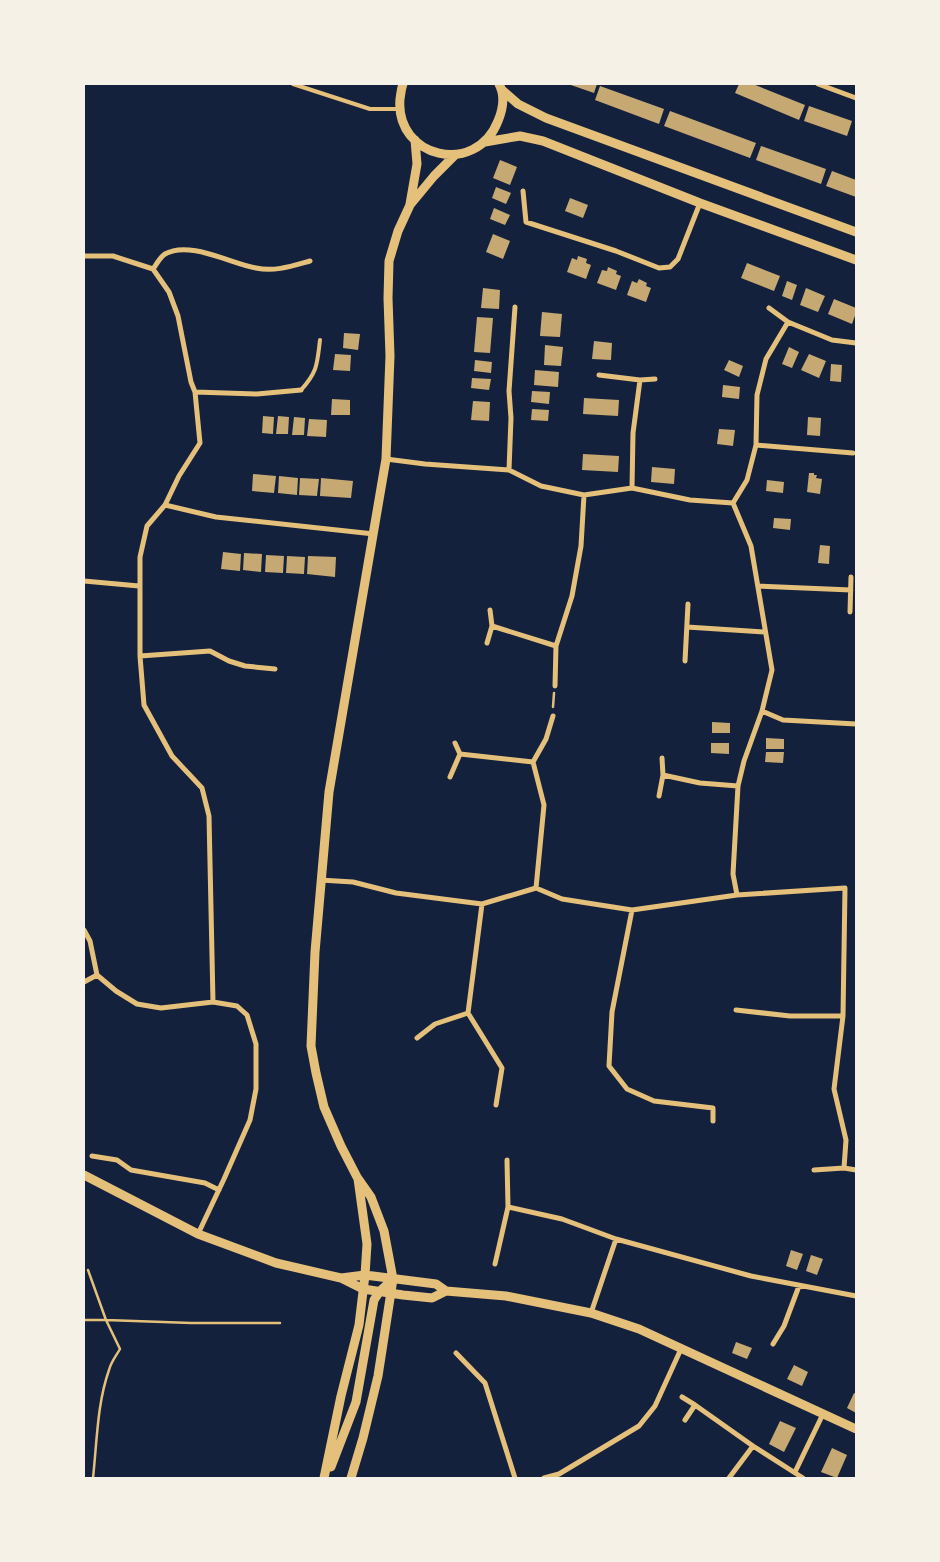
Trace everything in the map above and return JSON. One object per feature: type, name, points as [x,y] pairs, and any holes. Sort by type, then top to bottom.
[{"type":"street","points":[[403,84],[401,87],[400,109],[404,126],[415,140],[427,149],[455,155],[472,150],[485,142],[495,130],[503,101],[500,87]]},
{"type":"street","points":[[818,84],[856,98]]},
{"type":"street","points":[[500,87],[518,104],[546,118],[856,232]]},
{"type":"street","points":[[485,142],[520,136],[543,141],[700,203],[856,260]]},
{"type":"street","points":[[410,205],[417,164],[415,140]]},
{"type":"street","points":[[351,1478],[378,1376],[393,1279],[384,1231],[371,1197],[357,1177],[324,1107],[316,1073],[312,1046],[312,1007],[320,880],[333,763],[386,459],[390,356],[389,261],[398,231],[410,205],[434,176],[455,155]]},
{"type":"street","points":[[523,191],[526,222],[616,251],[659,268],[670,267],[678,259],[700,203]]},
{"type":"street","points":[[153,269],[164,254],[179,251],[205,252],[256,268],[277,270],[310,261]]},
{"type":"street","points":[[84,256],[112,256],[153,269],[170,292],[178,316],[191,382],[195,392],[200,443],[179,476],[165,505],[147,526],[140,557],[140,656],[144,705],[172,756],[202,788],[209,816],[213,1002]]},
{"type":"street","points":[[510,470],[511,418],[509,391],[515,307]]},
{"type":"street","points":[[769,308],[788,322],[832,340],[856,342]]},
{"type":"street","points":[[733,503],[747,480],[756,445],[757,395],[766,359],[788,322]]},
{"type":"street","points":[[599,374],[640,380],[655,379]]},
{"type":"street","points":[[632,488],[633,433],[640,380]]},
{"type":"street","points":[[195,392],[256,394],[301,390]]},
{"type":"street","points":[[756,445],[853,453]]},
{"type":"street","points":[[386,459],[425,464],[510,470],[541,486],[584,495],[632,488],[690,500],[733,503]]},
{"type":"street","points":[[555,686],[556,646],[572,596],[581,546],[584,495]]},
{"type":"street","points":[[733,503],[751,546],[772,670],[762,711],[744,761],[738,786],[733,874],[737,895]]},
{"type":"street","points":[[165,505],[216,517],[374,534]]},
{"type":"street","points":[[850,612],[851,576]]},
{"type":"street","points":[[84,581],[139,586]]},
{"type":"street","points":[[758,586],[851,590]]},
{"type":"street","points":[[685,661],[688,604]]},
{"type":"street","points":[[487,643],[492,626],[490,610]]},
{"type":"street","points":[[492,626],[556,646]]},
{"type":"street","points":[[687,627],[765,632]]},
{"type":"street","points":[[140,656],[210,650],[229,661],[245,666],[275,669]]},
{"type":"street","points":[[762,711],[782,720],[856,724]]},
{"type":"street","points":[[536,888],[544,805],[532,762],[546,739],[553,716]]},
{"type":"street","points":[[450,777],[460,754],[455,743]]},
{"type":"street","points":[[460,754],[532,762]]},
{"type":"street","points":[[659,796],[663,775],[662,758]]},
{"type":"street","points":[[663,775],[700,783],[738,786]]},
{"type":"street","points":[[320,880],[353,882],[396,893],[482,904],[536,888],[562,899],[632,910],[737,895],[845,888],[843,1016],[834,1089],[846,1140],[844,1168]]},
{"type":"street","points":[[482,904],[468,1014],[502,1068],[496,1105]]},
{"type":"street","points":[[632,910],[612,1012],[609,1066],[628,1088],[654,1101],[713,1108],[713,1122]]},
{"type":"street","points":[[84,930],[90,941],[97,976],[137,1004],[162,1008],[213,1002],[237,1006],[246,1015],[256,1044],[256,1089],[250,1120],[198,1234]]},
{"type":"street","points":[[84,982],[97,976]]},
{"type":"street","points":[[736,1010],[790,1016],[843,1016]]},
{"type":"street","points":[[417,1038],[435,1024],[468,1014]]},
{"type":"street","points":[[92,1156],[117,1160],[131,1170],[205,1182],[219,1190]]},
{"type":"street","points":[[494,1264],[508,1207],[507,1160]]},
{"type":"street","points":[[814,1170],[844,1168],[856,1170]]},
{"type":"street","points":[[84,1175],[198,1234],[276,1263],[341,1278],[363,1289],[380,1292],[432,1298],[446,1291]]},
{"type":"street","points":[[326,1478],[341,1396],[359,1325],[365,1275],[367,1244],[357,1177]]},
{"type":"street","points":[[508,1207],[562,1219],[616,1239],[751,1276],[856,1296]]},
{"type":"street","points":[[591,1314],[616,1239]]},
{"type":"street","points":[[341,1278],[365,1275],[436,1284],[446,1291],[506,1296],[591,1314],[639,1329],[856,1429]]},
{"type":"street","points":[[326,1478],[356,1402],[374,1300],[393,1279]]},
{"type":"street","points":[[773,1344],[784,1326],[800,1286]]},
{"type":"street","points":[[544,1478],[559,1474],[639,1426],[655,1406],[681,1349]]},
{"type":"street","points":[[456,1354],[485,1383],[515,1478]]},
{"type":"street","points":[[682,1397],[803,1478]]},
{"type":"street","points":[[685,1420],[695,1405]]},
{"type":"street","points":[[795,1472],[823,1414]]},
{"type":"street","points":[[730,1478],[753,1446]]},
{"type":"lane","points":[[293,84],[370,109],[400,109]]},
{"type":"lane","points":[[301,390],[317,369],[320,340]]},
{"type":"path","points":[[553,716],[555,686]]},
{"type":"path","points":[[88,1270],[106,1320],[120,1349],[109,1368],[104,1389],[93,1478]]},
{"type":"path","points":[[84,1320],[280,1323]]},
{"type":"building","points":[[568,84],[597,84],[594,93]]},
{"type":"building","points":[[739,84],[753,84],[805,105],[799,120],[735,93]]},
{"type":"building","points":[[600,86],[664,109],[659,124],[595,100]]},
{"type":"building","points":[[809,106],[852,121],[847,136],[804,121]]},
{"type":"building","points":[[670,111],[756,143],[750,158],[664,126]]},
{"type":"building","points":[[761,146],[826,169],[821,184],[756,160]]},
{"type":"building","points":[[500,160],[517,167],[510,185],[493,178]]},
{"type":"building","points":[[832,171],[856,180],[856,197],[826,186]]},
{"type":"building","points":[[496,187],[511,193],[506,204],[492,198]]},
{"type":"building","points":[[570,198],[588,205],[583,218],[565,211]]},
{"type":"building","points":[[494,208],[510,215],[505,225],[490,219]]},
{"type":"building","points":[[493,234],[510,241],[503,259],[486,252]]},
{"type":"building","points":[[578,256],[587,259],[586,263],[591,265],[586,279],[567,272],[572,258],[577,260]]},
{"type":"building","points":[[747,263],[780,276],[774,291],[741,278]]},
{"type":"building","points":[[608,267],[617,271],[616,274],[621,276],[616,290],[597,283],[602,270],[607,271]]},
{"type":"building","points":[[639,279],[647,283],[646,286],[651,288],[646,302],[627,295],[632,281],[637,283]]},
{"type":"building","points":[[787,281],[797,285],[792,300],[782,296]]},
{"type":"building","points":[[483,288],[500,290],[499,309],[481,308]]},
{"type":"building","points":[[806,288],[825,296],[818,312],[800,305]]},
{"type":"building","points":[[834,299],[856,308],[852,324],[828,314]]},
{"type":"building","points":[[542,312],[562,314],[560,337],[540,336]]},
{"type":"building","points":[[477,317],[493,318],[490,353],[474,352]]},
{"type":"building","points":[[344,333],[360,334],[358,350],[343,348]]},
{"type":"building","points":[[594,341],[612,343],[611,360],[592,359]]},
{"type":"building","points":[[545,345],[563,347],[561,366],[544,365]]},
{"type":"building","points":[[789,347],[799,352],[792,368],[782,364]]},
{"type":"building","points":[[335,354],[351,355],[350,371],[333,370]]},
{"type":"building","points":[[809,354],[826,361],[819,378],[801,370]]},
{"type":"building","points":[[475,360],[492,362],[491,373],[474,371]]},
{"type":"building","points":[[729,360],[743,366],[739,377],[724,370]]},
{"type":"building","points":[[831,364],[842,365],[841,382],[830,381]]},
{"type":"building","points":[[535,370],[559,372],[558,387],[534,385]]},
{"type":"building","points":[[472,378],[491,379],[489,390],[471,388]]},
{"type":"building","points":[[723,385],[740,387],[739,399],[722,397]]},
{"type":"building","points":[[532,391],[550,392],[549,404],[531,402]]},
{"type":"building","points":[[584,398],[619,400],[618,416],[583,414]]},
{"type":"building","points":[[332,399],[350,400],[350,415],[331,415]]},
{"type":"building","points":[[473,401],[490,402],[489,421],[471,420]]},
{"type":"building","points":[[532,409],[549,410],[548,421],[531,420]]},
{"type":"building","points":[[263,416],[274,417],[273,434],[262,433]]},
{"type":"building","points":[[278,416],[289,417],[288,434],[276,434]]},
{"type":"building","points":[[294,417],[305,418],[304,435],[292,435]]},
{"type":"building","points":[[808,417],[821,418],[820,436],[807,435]]},
{"type":"building","points":[[309,419],[327,420],[326,437],[307,436]]},
{"type":"building","points":[[719,429],[735,430],[733,446],[717,444]]},
{"type":"building","points":[[583,454],[619,456],[618,472],[582,470]]},
{"type":"building","points":[[652,467],[675,469],[674,484],[651,482]]},
{"type":"building","points":[[809,473],[814,473],[814,475],[817,475],[816,478],[822,479],[820,494],[807,492]]},
{"type":"building","points":[[253,474],[276,476],[274,493],[252,491]]},
{"type":"building","points":[[279,476],[298,478],[297,495],[278,493]]},
{"type":"building","points":[[300,478],[319,479],[317,496],[299,495]]},
{"type":"building","points":[[321,478],[353,481],[351,498],[320,496]]},
{"type":"building","points":[[767,480],[784,482],[783,493],[766,491]]},
{"type":"building","points":[[774,518],[791,519],[790,530],[773,528]]},
{"type":"building","points":[[820,545],[830,546],[829,564],[818,563]]},
{"type":"building","points":[[223,552],[241,554],[240,571],[221,569]]},
{"type":"building","points":[[244,553],[262,554],[261,572],[243,570]]},
{"type":"building","points":[[266,555],[284,556],[283,573],[265,572]]},
{"type":"building","points":[[287,556],[305,557],[304,574],[286,573]]},
{"type":"building","points":[[308,556],[336,557],[335,577],[307,574]]},
{"type":"building","points":[[712,722],[730,723],[730,733],[712,733]]},
{"type":"building","points":[[766,738],[784,739],[784,749],[766,749]]},
{"type":"building","points":[[711,743],[729,743],[729,754],[711,753]]},
{"type":"building","points":[[766,752],[784,752],[783,763],[765,762]]},
{"type":"building","points":[[791,1250],[803,1254],[797,1270],[786,1266]]},
{"type":"building","points":[[811,1255],[823,1259],[817,1275],[806,1271]]},
{"type":"building","points":[[736,1342],[752,1348],[747,1359],[732,1353]]},
{"type":"building","points":[[794,1365],[808,1372],[802,1386],[787,1379]]},
{"type":"building","points":[[854,1393],[856,1394],[856,1413],[847,1408]]},
{"type":"building","points":[[780,1421],[796,1428],[784,1452],[769,1444]]},
{"type":"building","points":[[832,1448],[847,1455],[837,1478],[821,1472]]}]
